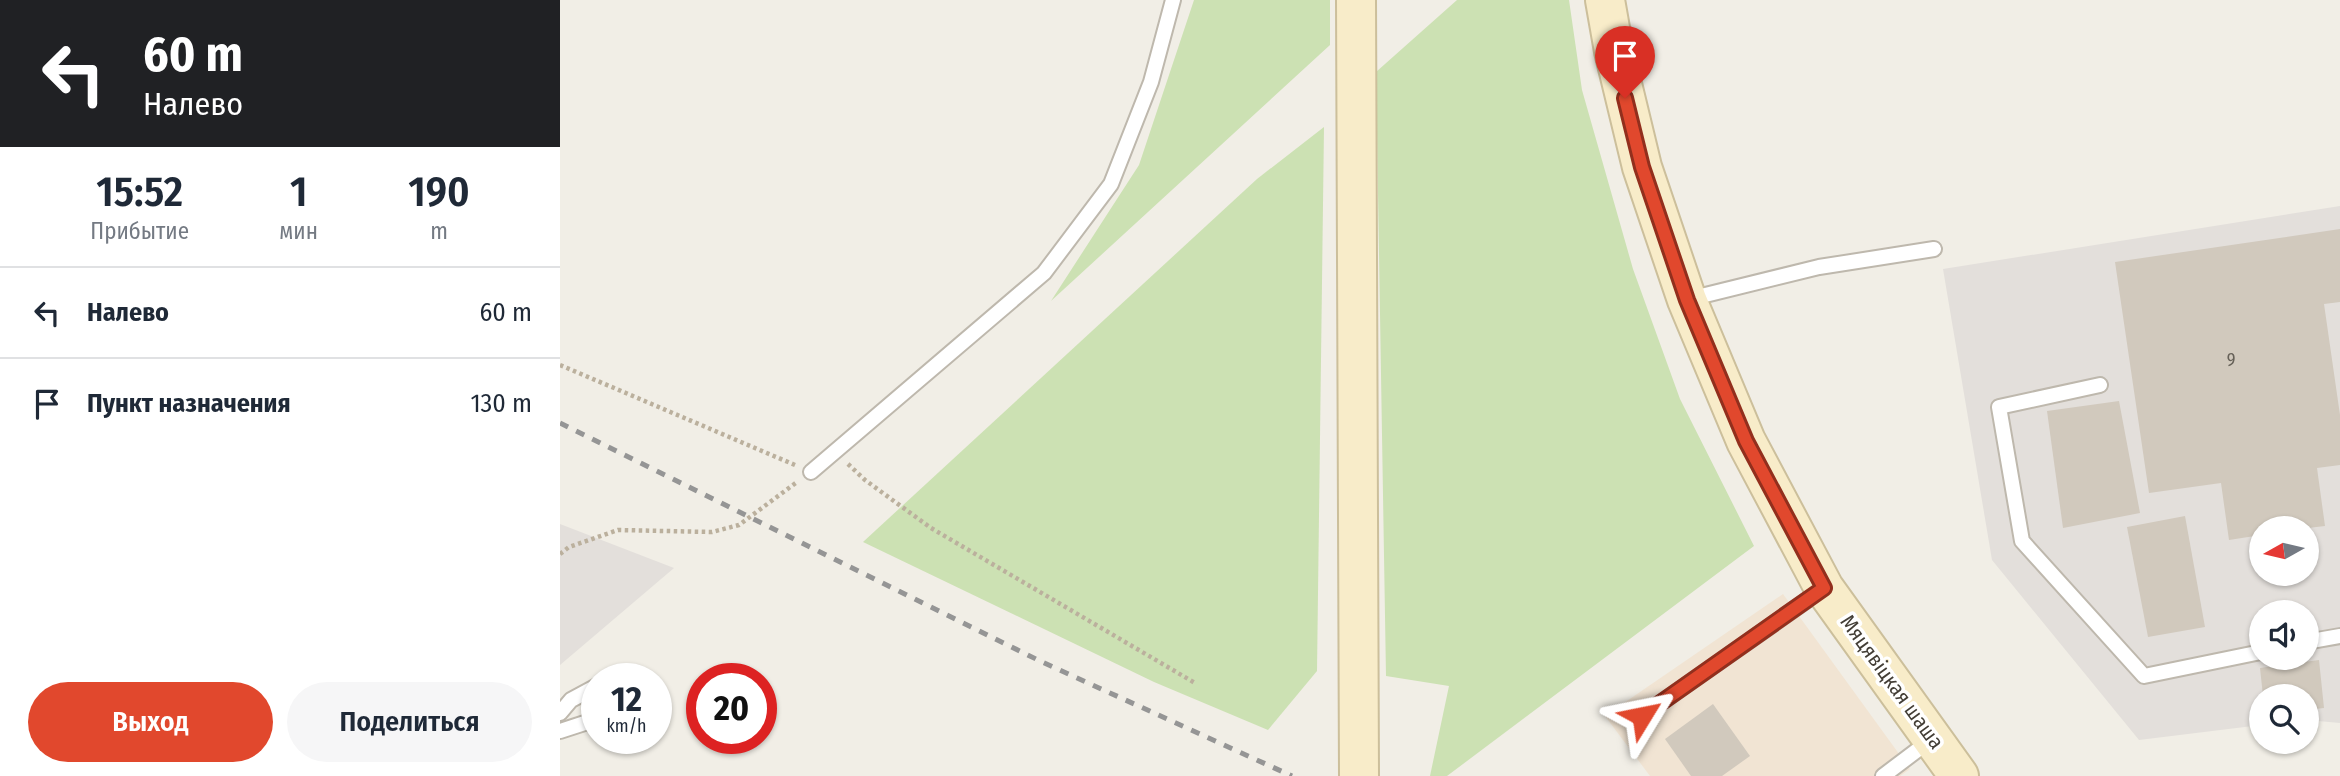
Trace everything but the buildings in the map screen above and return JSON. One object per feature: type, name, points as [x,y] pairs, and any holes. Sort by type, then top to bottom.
[{"type":"main road","points":[[1356,0],[1359,776]]},
{"type":"main road","name":"Мяцявіцкая шаша","points":[[1605,0],[1614,51],[1642,167],[1687,300],[1746,441],[1824,588],[1959,776]]},
{"type":"lane","points":[[811,472],[1044,273],[1111,184],[1151,82],[1173,0]]},
{"type":"lane","points":[[1687,300],[1819,267],[1934,249]]},
{"type":"lane","points":[[2099,385],[1999,407],[2022,541],[2144,676],[2249,654]]},
{"type":"lane","points":[[1642,716],[1824,588]]},
{"type":"lane","points":[[2319,640],[2340,636]]},
{"type":"lane","points":[[560,713],[571,700],[581,695]]},
{"type":"lane","points":[[560,731],[581,724]]},
{"type":"lane","points":[[1883,776],[1932,738]]},
{"type":"path","points":[[560,365],[811,472]]},
{"type":"path","points":[[835,451],[865,480],[931,527],[1195,682]]},
{"type":"path","points":[[560,555],[569,547],[618,530],[712,532],[739,525],[811,472]]},
{"type":"shaded area","points":[[2340,206],[2340,723],[2319,721],[2319,684],[2249,684],[2249,726],[2139,740],[1992,560],[1943,269]]},
{"type":"shaded area","points":[[560,524],[674,568],[560,665]]},
{"type":"shaded area","points":[[1783,594],[1910,769],[1900,776],[1650,776],[1605,716]]},
{"type":"green space","points":[[1194,0],[1330,0],[1330,45],[1051,301],[1139,165]]},
{"type":"green space","points":[[1457,0],[1569,0],[1582,90],[1633,269],[1680,399],[1754,546],[1447,776],[1430,776],[1449,686],[1386,676],[1376,72]]},
{"type":"green space","points":[[1324,127],[1317,671],[1268,730],[1154,682],[863,542],[1257,179]]},
{"type":"railway","points":[[560,423],[1040,661],[1292,776]]},
{"type":"route","points":[[1625,98],[1642,167],[1687,300],[1746,441],[1824,588],[1642,716]]}]
